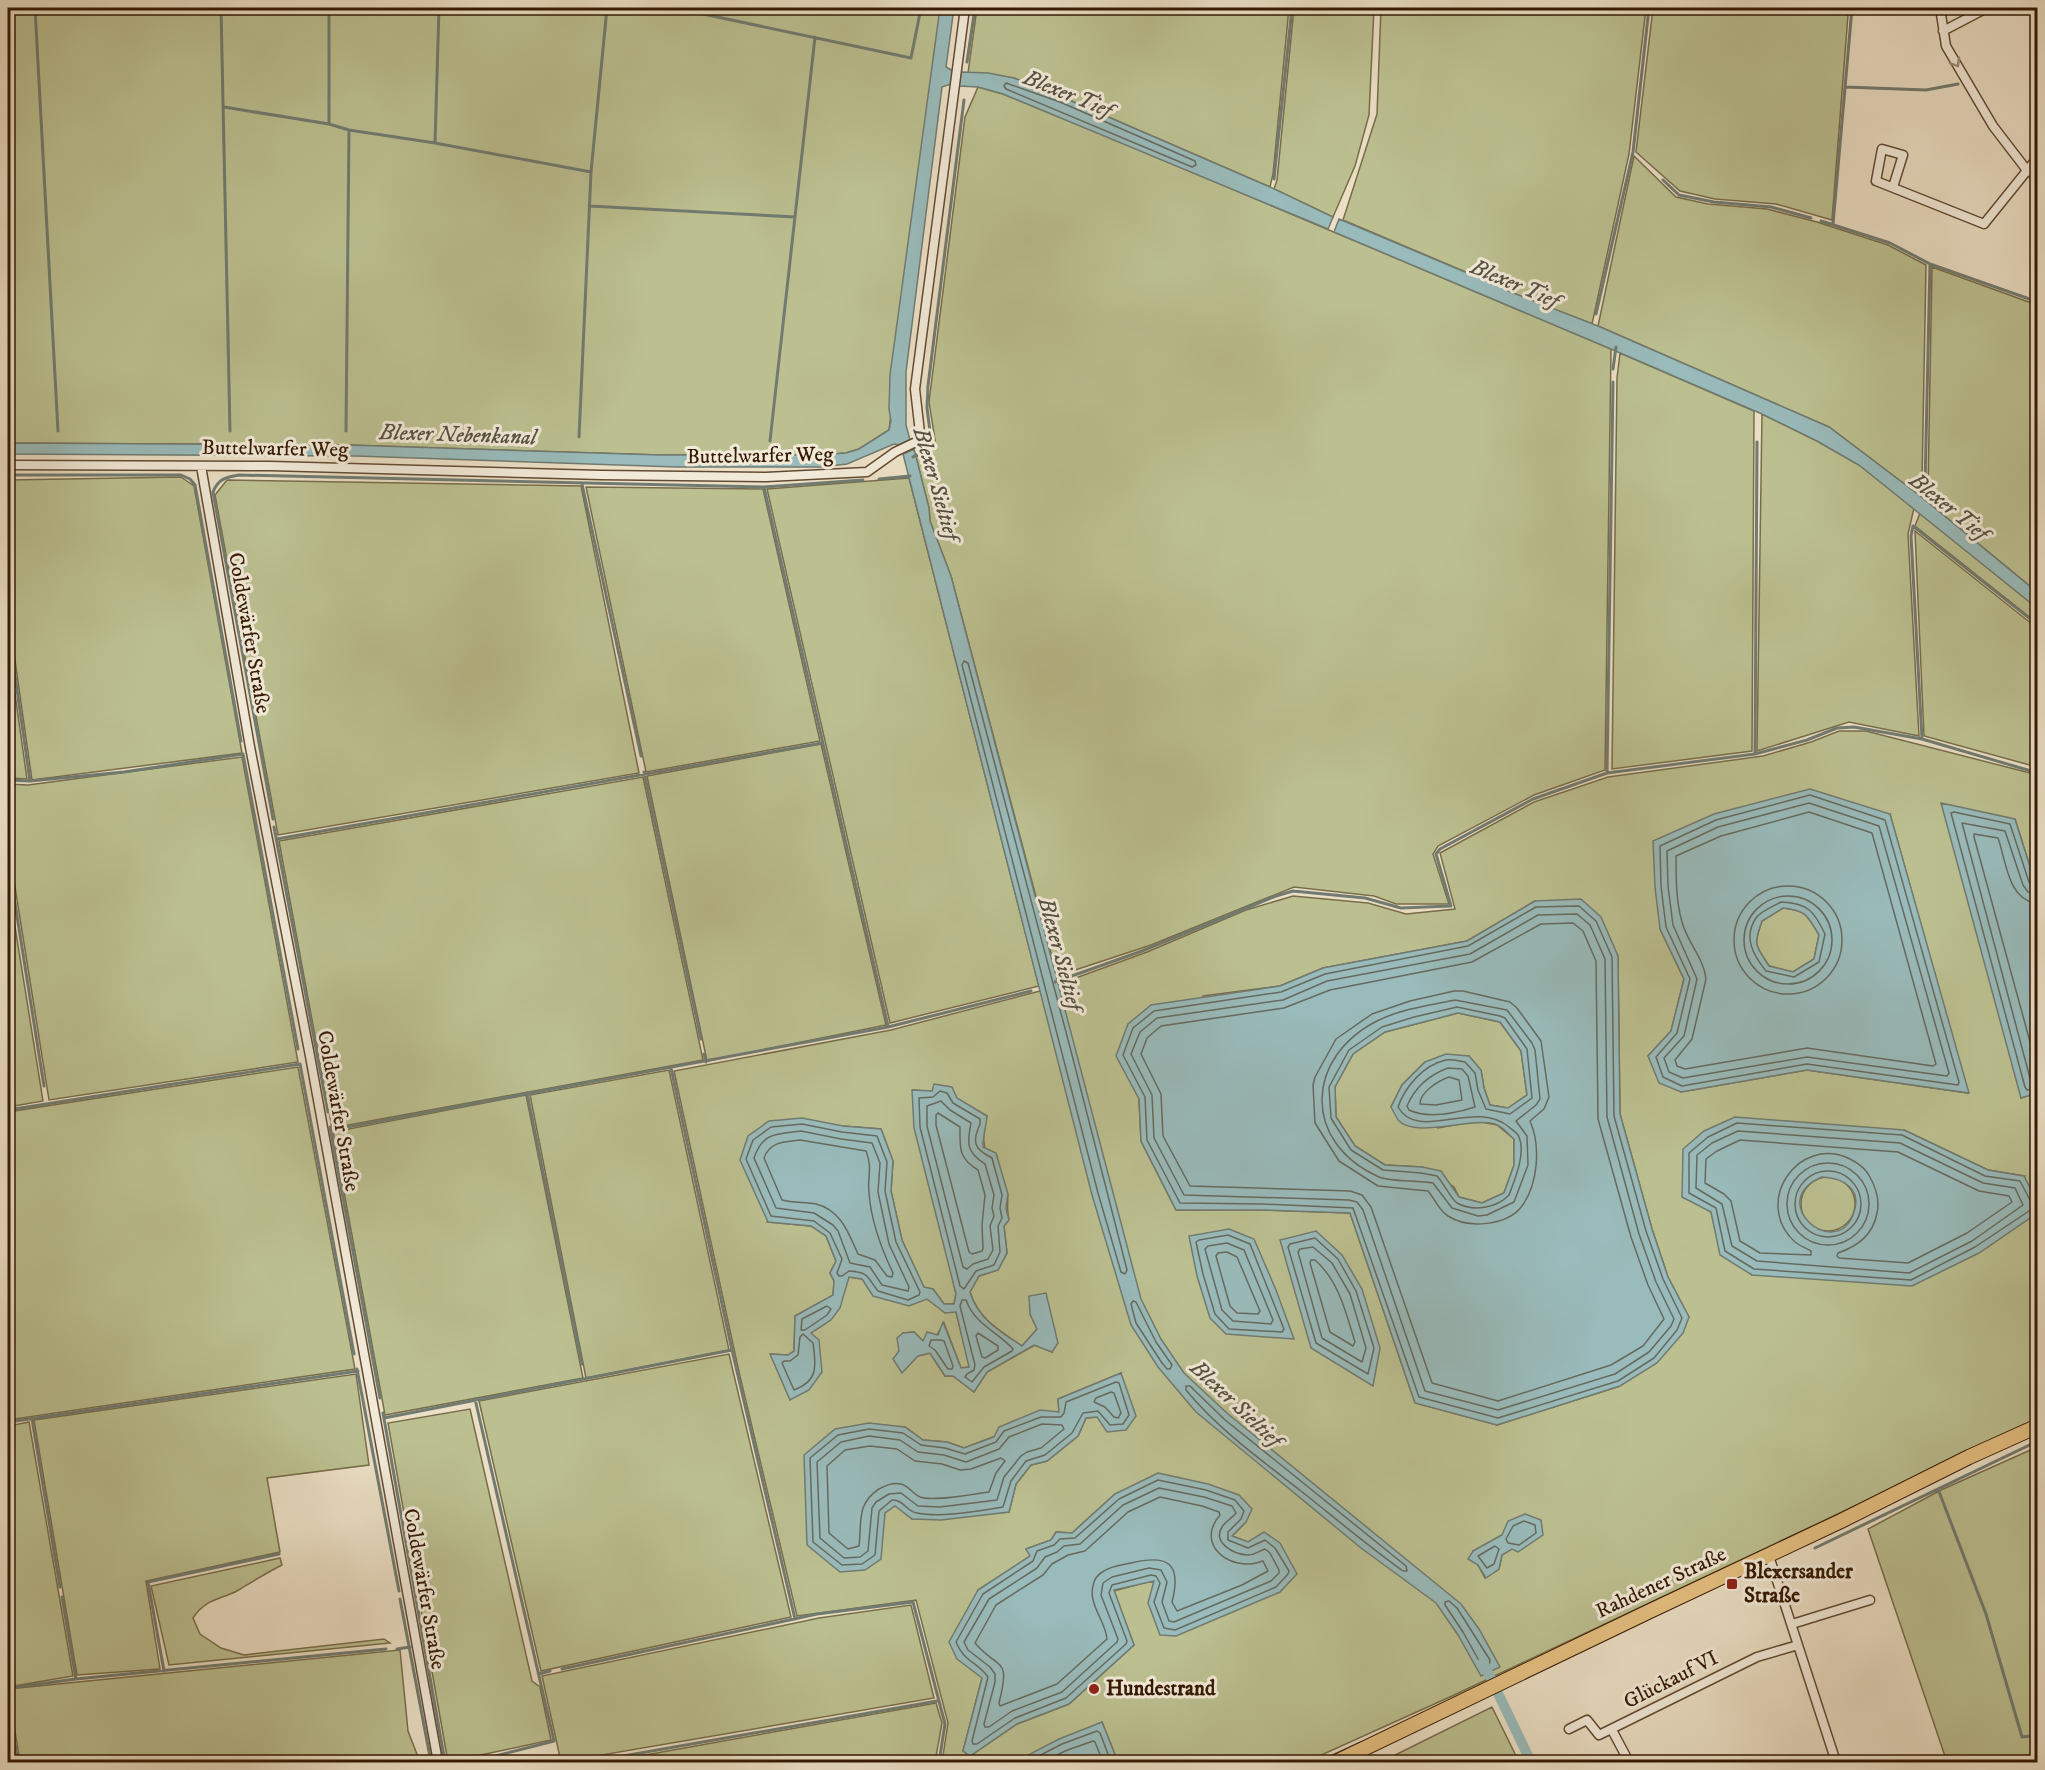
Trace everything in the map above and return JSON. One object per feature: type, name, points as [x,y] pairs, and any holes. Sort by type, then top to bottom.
[{"type":"main road","name":"Rahdener Straße","points":[[1336,1762],[2037,1426]]},
{"type":"street","name":"Buttelwarfer Weg","points":[[8,465],[270,466],[766,477],[867,472],[895,452],[918,441],[920,433],[915,389],[965,8]]},
{"type":"street","points":[[1940,8],[1946,46],[1993,126],[2026,169],[2037,177]]},
{"type":"street","points":[[1943,31],[1987,8]]},
{"type":"street","points":[[1893,187],[1903,155],[1882,148],[1876,181],[1984,224],[2037,157]]},
{"type":"street","name":"Coldewärfer Straße","points":[[201,466],[250,747],[306,1033],[438,1762]]},
{"type":"street","points":[[1769,1556],[1836,1762]]},
{"type":"street","points":[[1792,1624],[1870,1600]]},
{"type":"street","name":"Glückauf VI","points":[[1569,1729],[1587,1720],[1599,1735],[1757,1657],[1798,1645]]},
{"type":"street","points":[[1612,1730],[1629,1762]]},
{"type":"green space","points":[[8,8],[942,8],[889,430],[859,449],[846,453],[819,455],[660,455],[348,445],[8,443]]},
{"type":"green space","points":[[977,8],[1289,8],[1270,187],[1014,78],[968,73]]},
{"type":"green space","points":[[1294,8],[1374,8],[1369,115],[1355,166],[1333,217],[1274,189],[1277,180]]},
{"type":"green space","points":[[1381,8],[1646,8],[1629,154],[1592,324],[1508,291],[1507,284],[1487,277],[1480,278],[1343,220],[1377,114]]},
{"type":"green space","points":[[1653,8],[1686,10],[1687,8],[1820,8],[1848,15],[1832,220],[1776,204],[1715,199],[1680,191],[1636,152]]},
{"type":"green space","points":[[978,87],[1003,94],[1099,133],[1611,349],[1605,770],[1534,795],[1438,846],[1433,854],[1449,904],[1396,904],[1374,896],[1294,887],[1151,945],[1057,976],[951,576],[930,521],[929,508],[916,457],[936,446],[929,402],[965,117]]},
{"type":"green space","points":[[1634,156],[1676,197],[1708,204],[1767,209],[1817,222],[1888,245],[1926,265],[1922,480],[1919,495],[1829,427],[1598,326]]},
{"type":"green space","points":[[1932,267],[2037,305],[2037,592],[1924,499],[1928,488]]},
{"type":"green space","points":[[1620,353],[1754,411],[1752,751],[1612,769],[1617,378]]},
{"type":"green space","points":[[1762,414],[1859,465],[1914,508],[1908,534],[1919,736],[1849,722],[1757,751]]},
{"type":"green space","points":[[181,477],[194,486],[242,753],[32,780],[8,611],[8,480]]},
{"type":"green space","points":[[909,478],[1039,986],[890,1023],[767,489]]},
{"type":"green space","points":[[227,480],[581,486],[639,773],[278,835],[215,495]]},
{"type":"green space","points":[[586,487],[763,489],[820,741],[646,772]]},
{"type":"green space","points":[[1920,513],[2037,608],[2037,623],[1915,526]]},
{"type":"green space","points":[[1915,531],[2037,628],[2037,767],[1924,736]]},
{"type":"green space","points":[[8,644],[27,779],[8,778]]},
{"type":"green space","points":[[1839,731],[1866,731],[2034,774],[2038,789],[2037,889],[2015,819],[2021,1098],[2037,1093],[2037,1420],[1452,1696],[1306,1762],[1118,1762],[1102,1722],[1015,1762],[942,1762],[948,1723],[916,1600],[797,1616],[739,1372],[674,1071],[891,1030],[1040,991],[1147,952],[1246,910],[1293,896],[1368,903],[1406,914],[1455,909],[1440,853],[1534,802],[1608,777],[1763,756]],"holes":[[[1890,814],[1968,1093],[1807,1070],[1681,1092],[1648,1056],[1671,1031],[1684,979],[1660,929]],[[1535,901],[1618,956],[1620,1114],[1668,1277],[1689,1317],[1620,1386],[1497,1425],[1415,1403],[1350,1213],[1176,1210],[1141,1141],[1139,1099],[1203,996],[1280,986],[1323,968],[1467,941]],[[913,1090],[934,1092],[952,1098],[987,1116],[984,1129],[985,1148],[1008,1194],[1009,1219],[1004,1226],[1007,1253],[998,1270],[979,1276],[970,1292],[984,1317],[1022,1346],[1037,1329],[1030,1314],[1052,1352],[1035,1345],[987,1372],[974,1392],[953,1376],[945,1376],[930,1353],[918,1356],[903,1333],[914,1332],[923,1341],[937,1335],[944,1323],[961,1368],[970,1367],[956,1312],[945,1312],[927,1299],[849,1277],[837,1310],[810,1333],[790,1399],[771,1354],[788,1355],[794,1351],[795,1316],[833,1296],[834,1281],[830,1273],[836,1261],[826,1236],[811,1226],[767,1222],[843,1126],[881,1129],[893,1161],[891,1191],[902,1240],[924,1288],[933,1289],[944,1304],[954,1304],[956,1294]],[[1904,1130],[1988,1170],[2024,1176],[1752,1275],[1716,1233],[1711,1212]],[[1121,1373],[1097,1417],[1086,1418],[1078,1436],[1047,1461],[1031,1465],[1016,1484],[1009,1512],[912,1519],[895,1505],[885,1512],[905,1427],[923,1440],[947,1442],[964,1448],[1059,1412],[1058,1399]],[[1115,1494],[1246,1522],[1232,1536],[1248,1542],[1154,1580],[1114,1591],[1134,1645],[1069,1704],[1017,1724],[970,1756],[963,1751],[982,1678],[978,1590],[1031,1556],[1026,1549],[1051,1540],[1056,1532],[1072,1533]],[[1502,1535],[1512,1548],[1502,1555],[1499,1569],[1485,1578],[1473,1551]]]},
{"type":"green space","points":[[821,744],[886,1025],[707,1061],[647,776]]},
{"type":"green space","points":[[242,757],[298,1062],[49,1100],[8,843],[8,784],[28,785]]},
{"type":"green space","points":[[643,777],[703,1060],[332,1128],[279,841]]},
{"type":"green space","points":[[8,883],[43,1101],[8,1107]]},
{"type":"green space","points":[[1783,908],[1806,915],[1819,935],[1814,959],[1793,972],[1769,966],[1757,945],[1757,935],[1762,921]]},
{"type":"green space","points":[[1458,1013],[1500,1022],[1521,1051],[1527,1095],[1508,1108],[1490,1105],[1481,1070],[1469,1056],[1425,1062],[1402,1085],[1391,1107],[1438,1128],[1476,1121],[1497,1125],[1514,1139],[1514,1165],[1504,1193],[1482,1203],[1459,1197],[1454,1187],[1422,1167],[1385,1165],[1355,1146],[1336,1117],[1335,1087],[1353,1054],[1385,1032]]},
{"type":"green space","points":[[298,1067],[355,1369],[8,1420],[8,1112]]},
{"type":"green space","points":[[669,1070],[729,1350],[586,1378],[530,1095]]},
{"type":"green space","points":[[526,1095],[583,1378],[385,1415],[333,1132]]},
{"type":"green space","points":[[1823,1177],[1833,1177],[1843,1181],[1851,1189],[1855,1204],[1851,1219],[1843,1227],[1833,1231],[1823,1231],[1813,1227],[1805,1219],[1801,1209],[1801,1199],[1805,1189],[1813,1181]]},
{"type":"green space","points":[[729,1354],[791,1617],[541,1671],[479,1401]]},
{"type":"green space","points":[[356,1374],[369,1465],[267,1478],[280,1552],[146,1581],[160,1669],[77,1675],[34,1420]]},
{"type":"green space","points":[[470,1409],[532,1681],[540,1687],[551,1740],[448,1762],[388,1423]]},
{"type":"green space","points":[[29,1422],[73,1676],[8,1687],[8,1426]]},
{"type":"green space","points":[[2037,1447],[2037,1762],[1947,1762],[1868,1529],[1941,1490]]},
{"type":"green space","points":[[280,1558],[282,1565],[237,1591],[202,1607],[193,1618],[200,1634],[221,1648],[244,1655],[384,1639],[390,1643],[169,1665],[151,1586]]},
{"type":"green space","points":[[911,1605],[934,1698],[561,1762],[542,1676],[819,1618]]},
{"type":"green space","points":[[400,1650],[408,1731],[420,1762],[20,1762],[8,1689]]},
{"type":"green space","points":[[936,1703],[942,1723],[935,1762],[606,1762]]},
{"type":"green space","points":[[1492,1707],[1519,1762],[1381,1762]]},
{"type":"water","points":[[940,8],[954,8],[946,67],[953,71],[951,84],[942,87],[906,372],[906,425],[910,440],[899,445],[894,444],[847,464],[822,467],[677,467],[356,456],[8,454],[8,443],[348,445],[660,455],[819,455],[846,453],[859,449],[889,430],[891,421],[890,375]]},
{"type":"water","points":[[961,72],[988,73],[1014,78],[1270,187],[1333,217],[1328,229],[1003,94],[978,87],[959,86]]},
{"type":"water","points":[[1339,219],[1479,278],[1487,277],[1507,284],[1508,291],[1598,326],[1829,427],[1919,495],[2037,592],[2037,608],[1859,465],[1817,441],[1762,414],[1334,232]]},
{"type":"water","points":[[914,449],[929,508],[930,521],[951,576],[1141,1299],[1161,1339],[1184,1373],[1228,1414],[1461,1604],[1479,1629],[1500,1667],[1481,1676],[1458,1635],[1436,1603],[1361,1548],[1196,1412],[1158,1367],[1131,1325],[1092,1195],[903,454]]},
{"type":"water","points":[[1810,789],[1890,814],[1969,1093],[1807,1070],[1681,1092],[1659,1083],[1648,1056],[1671,1031],[1684,979],[1660,929],[1653,841],[1714,814]],"holes":[[[1783,908],[1806,915],[1819,935],[1814,959],[1793,972],[1769,966],[1757,945],[1757,935],[1762,921]]]},
{"type":"water","points":[[1941,803],[2015,819],[2037,889],[2037,1093],[2021,1098]]},
{"type":"water","points":[[1581,899],[1601,917],[1618,956],[1620,1114],[1668,1277],[1689,1317],[1683,1333],[1657,1363],[1620,1386],[1497,1425],[1415,1403],[1350,1213],[1176,1210],[1141,1141],[1139,1099],[1116,1056],[1128,1024],[1151,1005],[1280,986],[1323,968],[1467,941],[1535,901]],"holes":[[[1458,1013],[1500,1022],[1521,1051],[1527,1095],[1508,1108],[1490,1105],[1481,1070],[1469,1056],[1446,1054],[1425,1062],[1402,1085],[1391,1107],[1398,1120],[1417,1128],[1472,1123],[1495,1124],[1503,1128],[1514,1139],[1514,1165],[1504,1193],[1482,1203],[1459,1197],[1441,1171],[1422,1167],[1385,1165],[1355,1146],[1336,1117],[1335,1087],[1353,1054],[1385,1032]]]},
{"type":"water","points":[[934,1084],[952,1087],[957,1098],[987,1116],[983,1147],[996,1153],[1008,1194],[1006,1208],[1009,1220],[1004,1226],[1007,1253],[998,1270],[979,1276],[970,1292],[978,1310],[990,1324],[1022,1346],[1037,1329],[1030,1314],[1029,1296],[1046,1293],[1058,1343],[1052,1352],[1034,1345],[987,1372],[974,1392],[953,1376],[945,1376],[930,1353],[918,1356],[902,1373],[893,1359],[899,1351],[897,1338],[903,1333],[914,1332],[923,1341],[927,1332],[938,1335],[943,1322],[961,1368],[969,1367],[956,1312],[945,1313],[927,1299],[909,1306],[873,1296],[862,1279],[849,1277],[840,1308],[831,1320],[811,1333],[819,1340],[822,1372],[809,1390],[790,1400],[770,1354],[788,1355],[794,1351],[795,1316],[833,1295],[834,1281],[830,1273],[836,1261],[826,1236],[811,1226],[768,1222],[740,1160],[748,1136],[769,1121],[802,1118],[843,1126],[881,1129],[893,1161],[891,1191],[902,1240],[924,1287],[933,1289],[944,1304],[954,1304],[956,1294],[914,1128],[912,1090],[932,1091]]},
{"type":"water","points":[[1735,1117],[1904,1130],[1988,1170],[2024,1176],[2037,1201],[2036,1214],[1979,1253],[1912,1286],[1752,1275],[1720,1255],[1711,1212],[1682,1197],[1683,1149],[1704,1131]],"holes":[[[1822,1177],[1850,1187],[1856,1199],[1853,1215],[1844,1228],[1832,1232],[1820,1230],[1809,1222],[1802,1212],[1800,1200],[1806,1187]]]},
{"type":"water","points":[[1229,1229],[1254,1239],[1294,1339],[1226,1334],[1210,1318],[1197,1276],[1189,1236]]},
{"type":"water","points":[[1316,1231],[1342,1255],[1362,1289],[1380,1348],[1373,1386],[1311,1348],[1280,1240]]},
{"type":"water","points":[[1121,1373],[1136,1416],[1126,1430],[1107,1432],[1097,1417],[1086,1418],[1078,1436],[1047,1461],[1031,1465],[1016,1484],[1009,1512],[941,1520],[912,1519],[895,1506],[885,1513],[881,1559],[865,1570],[840,1572],[807,1545],[804,1455],[835,1429],[869,1423],[905,1427],[923,1440],[947,1442],[964,1448],[994,1437],[999,1427],[1040,1410],[1059,1412],[1058,1399]]},
{"type":"water","points":[[1158,1473],[1208,1484],[1239,1495],[1252,1509],[1246,1522],[1232,1536],[1248,1542],[1264,1532],[1280,1543],[1297,1574],[1280,1592],[1176,1636],[1160,1635],[1148,1603],[1154,1581],[1114,1590],[1134,1645],[1069,1704],[1017,1724],[970,1756],[963,1751],[982,1678],[957,1659],[949,1642],[978,1590],[1030,1556],[1026,1549],[1051,1540],[1056,1532],[1072,1533],[1115,1494]]},
{"type":"water","points":[[1525,1514],[1541,1520],[1543,1535],[1518,1552],[1512,1549],[1502,1555],[1499,1569],[1486,1578],[1478,1565],[1468,1559],[1473,1551],[1502,1535],[1508,1521]]},
{"type":"water","points":[[1102,1722],[1118,1762],[1015,1762],[1059,1739]]},
{"type":"waterway","points":[[35,8],[58,431]]},
{"type":"waterway","points":[[221,8],[230,431]]},
{"type":"waterway","points":[[329,8],[329,124]]},
{"type":"waterway","points":[[435,143],[439,8]]},
{"type":"waterway","points":[[579,437],[591,172],[607,8]]},
{"type":"waterway","points":[[675,8],[911,58],[921,8]]},
{"type":"waterway","points":[[967,62],[975,8]]},
{"type":"waterway","points":[[1274,179],[1292,8]]},
{"type":"waterway","points":[[1596,314],[1633,152],[1649,8]]},
{"type":"waterway","points":[[1833,224],[1852,8]]},
{"type":"waterway","points":[[770,441],[815,37]]},
{"type":"waterway","points":[[1845,87],[1926,90],[1958,84]]},
{"type":"waterway","points":[[930,431],[927,408],[928,386],[964,100]]},
{"type":"waterway","points":[[224,107],[591,172]]},
{"type":"waterway","points":[[346,431],[349,130]]},
{"type":"waterway","points":[[1663,180],[1679,195],[1714,202],[1771,207],[1811,218]]},
{"type":"waterway","points":[[589,206],[795,217]]},
{"type":"waterway","points":[[1821,221],[1890,243],[1930,264],[2038,302]]},
{"type":"waterway","name":"Blexer Tief","points":[[1925,486],[1930,264]]},
{"type":"waterway","points":[[1613,369],[1616,347]]},
{"type":"waterway","points":[[1607,773],[1613,382]]},
{"type":"waterway","points":[[1755,754],[1757,442]]},
{"type":"waterway","points":[[913,457],[932,446]]},
{"type":"waterway","points":[[8,475],[181,475],[190,479],[195,485],[241,741]]},
{"type":"waterway","points":[[273,819],[213,492],[223,479],[239,475],[764,487],[863,480]]},
{"type":"waterway","points":[[879,479],[910,476]]},
{"type":"waterway","points":[[582,484],[641,756]]},
{"type":"waterway","points":[[764,487],[888,1026]]},
{"type":"waterway","points":[[1922,739],[1911,536],[1913,526],[2038,625]]},
{"type":"waterway","points":[[8,626],[30,781]]},
{"type":"waterway","points":[[1055,982],[1142,951],[1293,891],[1365,898],[1401,908],[1451,906],[1436,854],[1440,849],[1533,799],[1607,773],[1755,754],[1807,740],[1837,728],[1854,727],[1922,739],[2031,771],[2038,770]]},
{"type":"waterway","points":[[277,839],[822,743]]},
{"type":"waterway","points":[[243,754],[298,1049]]},
{"type":"waterway","points":[[8,780],[30,781],[124,772],[243,754]]},
{"type":"waterway","points":[[644,772],[701,1039]]},
{"type":"waterway","points":[[274,827],[328,1112]]},
{"type":"waterway","points":[[8,859],[44,1086]]},
{"type":"waterway","points":[[331,1130],[888,1027],[1031,991]]},
{"type":"waterway","points":[[704,1054],[706,1062]]},
{"type":"waterway","points":[[300,1064],[354,1354]]},
{"type":"waterway","points":[[8,1110],[300,1064]]},
{"type":"waterway","points":[[671,1068],[732,1350],[795,1619]]},
{"type":"waterway","points":[[527,1093],[582,1364]]},
{"type":"waterway","points":[[330,1127],[380,1398]]},
{"type":"waterway","points":[[384,1418],[732,1350]]},
{"type":"waterway","points":[[357,1369],[399,1591]]},
{"type":"waterway","points":[[8,1422],[358,1371]]},
{"type":"waterway","points":[[475,1399],[554,1741],[476,1761]]},
{"type":"waterway","points":[[383,1413],[445,1762]]},
{"type":"waterway","points":[[32,1419],[60,1587]]},
{"type":"waterway","points":[[1815,1548],[2038,1441]]},
{"type":"waterway","points":[[1938,1489],[1986,1614],[2022,1737],[2038,1735]]},
{"type":"waterway","points":[[164,1671],[148,1582],[279,1554]]},
{"type":"waterway","points":[[62,1597],[76,1679]]},
{"type":"waterway","points":[[400,1599],[431,1762]]},
{"type":"waterway","points":[[562,1669],[817,1614],[913,1602],[945,1724],[939,1762]]},
{"type":"waterway","points":[[397,1649],[410,1647]]},
{"type":"waterway","points":[[8,1688],[76,1679],[386,1649]]},
{"type":"waterway","name":"Blexer Sieltief","points":[[1483,1662],[1531,1762]]},
{"type":"waterway","points":[[539,1674],[550,1671]]},
{"type":"waterway","points":[[589,1762],[937,1701]]},
{"type":"waterway","points":[[8,1703],[18,1762]]},
{"type":"waterway","points":[[1318,1762],[1360,1743]]},
{"type":"place","name":"Blexersander Straße","points":[[1732,1584]]},
{"type":"place","name":"Hundestrand","points":[[1094,1689]]},
{"type":"water label","name":"Blexer Nebenkanal","points":[[458,435]]}]
